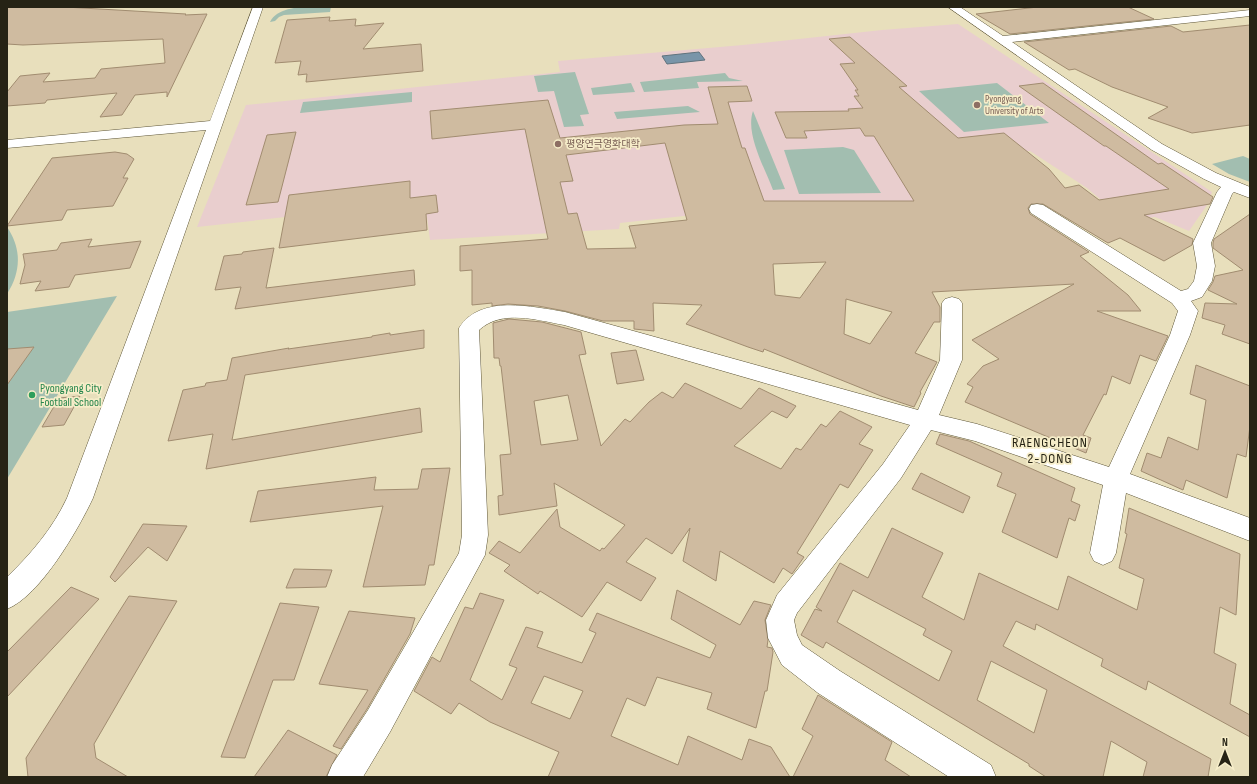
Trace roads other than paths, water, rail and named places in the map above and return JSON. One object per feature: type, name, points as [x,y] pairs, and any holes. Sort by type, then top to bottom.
[{"type":"street","points":[[7,596],[32,572],[56,542],[70,520],[80,498],[258,7]]},
{"type":"street","points":[[953,7],[1157,146],[1210,176],[1250,193]]},
{"type":"street","points":[[1000,40],[1250,13]]},
{"type":"street","points":[[7,144],[215,125]]},
{"type":"street","points":[[1179,299],[1195,293],[1203,281],[1206,266],[1202,243],[1225,192],[1232,186]]},
{"type":"street","points":[[1037,209],[1179,299],[1188,311],[1180,335],[1116,479],[1103,553]]},
{"type":"street","points":[[952,303],[951,360],[925,420],[892,471],[786,604],[780,620],[783,638],[792,654],[829,682],[979,777]]},
{"type":"street","points":[[344,777],[379,721],[472,555],[475,535],[469,328],[476,319],[491,313],[520,312],[565,319],[925,420],[977,433],[1116,479],[1250,530]]},
{"type":"water","points":[[699,52],[705,60],[667,64],[662,56]]},
{"type":"place","name":"Pyongyang University of Arts","points":[[977,105]]},
{"type":"place","name":"평양연극영화대학","points":[[558,144]]},
{"type":"place","name":"Pyongyang City Football School","points":[[32,395]]},
{"type":"district","name":"RAENGCHEON 2-DONG","points":[[1050,450]]}]
